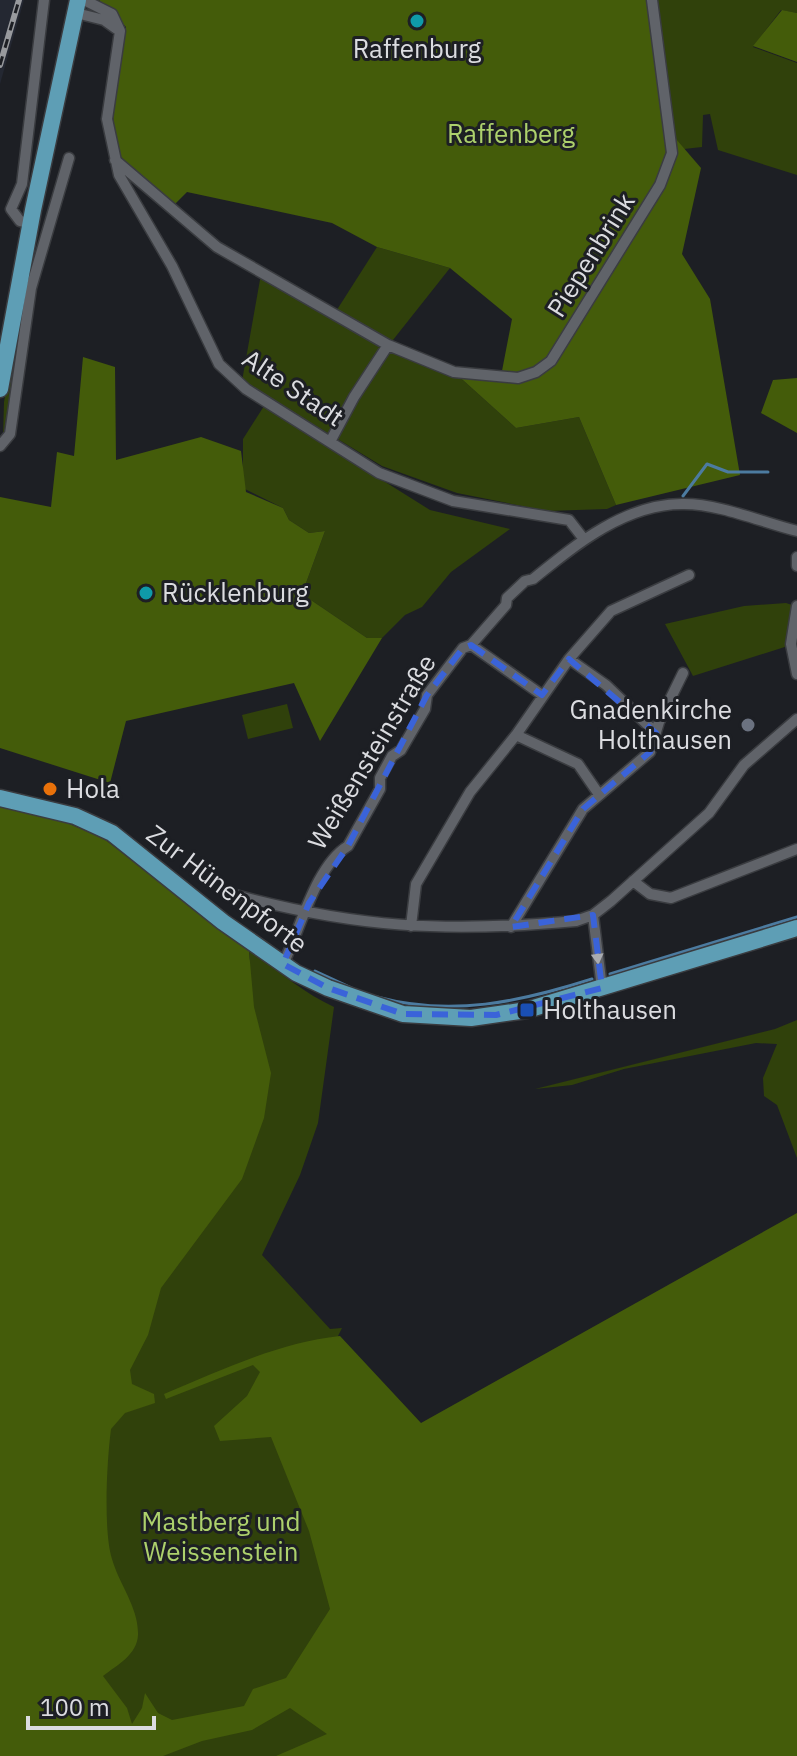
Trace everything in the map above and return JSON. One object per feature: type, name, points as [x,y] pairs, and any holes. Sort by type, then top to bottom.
[{"type":"main road","points":[[0,389],[31,223],[79,4]]},
{"type":"main road","name":"Zur Hünenpforte","points":[[0,798],[55,809],[112,833],[223,922],[283,964],[328,988],[403,1014],[451,1019],[527,1010],[797,928]]},
{"type":"street","points":[[31,223],[20,221],[11,209],[22,184],[44,0]]},
{"type":"street","name":"Piepenbrink","points":[[113,159],[217,247],[388,345],[454,372],[518,378],[551,361],[660,185],[672,153],[652,0]]},
{"type":"street","name":"Alte Stadt","points":[[79,4],[120,31],[107,119],[113,159],[127,193],[172,266],[219,364],[246,389],[379,473],[453,501],[569,520],[583,538]]},
{"type":"street","points":[[0,446],[10,434],[31,288],[69,158]]},
{"type":"street","points":[[331,440],[354,397],[388,345]]},
{"type":"street","name":"Weißensteinstraße","points":[[283,964],[318,884],[339,851],[348,846],[380,789],[380,778],[392,756],[401,750],[425,709],[427,695],[463,648],[471,645],[506,605],[507,598],[583,538],[647,510],[687,503],[797,531]]},
{"type":"street","points":[[797,557],[797,566]]},
{"type":"street","points":[[411,926],[416,884],[470,792],[516,735],[569,659],[611,611],[689,575]]},
{"type":"street","points":[[797,606],[791,644],[797,674]]},
{"type":"street","points":[[471,645],[542,695]]},
{"type":"street","points":[[569,659],[606,685],[656,733]]},
{"type":"street","points":[[511,927],[583,809],[598,793],[650,752],[683,673]]},
{"type":"street","points":[[228,893],[304,914],[447,930],[576,921],[593,915],[709,813],[744,765],[797,719]]},
{"type":"street","points":[[516,735],[578,764],[598,793]]},
{"type":"street","points":[[633,881],[650,894],[671,898],[797,849]]},
{"type":"street","points":[[593,915],[602,988]]},
{"type":"highlighted area","points":[[471,645],[542,695],[569,659],[656,733],[650,752],[583,809],[511,927],[593,915],[602,988],[496,1015],[403,1014],[328,988],[283,964],[309,903],[348,846],[427,695],[463,648]]},
{"type":"shaded area","points":[[0,0],[24,0],[0,84]]},
{"type":"green space","name":"Raffenberg","points":[[99,0],[653,0],[670,132],[701,168],[682,254],[710,299],[740,475],[616,505],[579,417],[516,428],[454,372],[501,376],[512,319],[450,268],[377,247],[332,223],[187,192],[171,208],[117,153],[112,108],[126,27]]},
{"type":"green space","points":[[652,0],[797,0],[797,13],[781,10],[753,47],[797,63],[797,175],[718,150],[710,114],[703,115],[702,147],[684,149],[670,133]]},
{"type":"green space","points":[[782,10],[797,13],[797,62],[753,46]]},
{"type":"green space","points":[[377,247],[450,268],[389,345],[454,372],[516,428],[579,417],[616,505],[607,509],[547,511],[457,493],[382,466],[242,381],[261,274],[333,316]]},
{"type":"green space","points":[[27,276],[31,278],[3,437],[4,402]]},
{"type":"green space","points":[[83,357],[115,367],[116,460],[201,437],[241,451],[246,492],[283,508],[289,520],[309,533],[325,531],[302,594],[367,638],[382,638],[320,741],[294,683],[126,721],[110,783],[0,748],[0,497],[51,507],[57,452],[74,456]]},
{"type":"green space","points":[[797,378],[797,433],[761,413],[773,380]]},
{"type":"green space","points":[[264,406],[430,510],[510,529],[451,572],[422,607],[405,615],[382,638],[367,638],[302,594],[325,531],[309,533],[289,520],[283,508],[243,488],[243,439]]},
{"type":"green space","points":[[792,605],[791,645],[693,676],[665,624],[744,606]]},
{"type":"green space","points":[[287,704],[293,728],[248,739],[242,715]]},
{"type":"green space","name":"Mastberg und Weissenstein","points":[[0,803],[53,817],[103,838],[249,951],[254,1007],[271,1073],[264,1118],[242,1179],[161,1288],[148,1335],[130,1370],[132,1384],[154,1394],[155,1403],[125,1413],[111,1429],[107,1531],[112,1559],[132,1606],[138,1635],[130,1654],[103,1676],[127,1708],[132,1724],[142,1708],[145,1693],[158,1713],[172,1720],[244,1706],[253,1689],[286,1678],[330,1609],[309,1531],[271,1437],[220,1441],[214,1426],[247,1396],[260,1372],[253,1365],[166,1399],[164,1394],[272,1351],[340,1336],[421,1423],[797,1213],[797,1756],[276,1756],[327,1734],[290,1708],[252,1730],[202,1741],[163,1756],[0,1756]]},
{"type":"green space","points":[[249,951],[334,1007],[318,1123],[300,1175],[262,1255],[330,1329],[342,1328],[338,1336],[421,1430],[797,1756],[0,1756],[250,959]]},
{"type":"green space","points":[[797,1020],[797,1158],[777,1105],[764,1096],[763,1078],[777,1044],[756,1043],[624,1069],[572,1085],[535,1089],[775,1029]]},
{"type":"waterway","points":[[683,496],[707,464],[728,472],[768,472]]},
{"type":"waterway","points":[[610,974],[797,917]]},
{"type":"waterway","points":[[315,971],[354,989]]},
{"type":"waterway","points":[[377,997],[432,1006],[485,1004],[592,979]]},
{"type":"railway","points":[[0,65],[19,0]]},
{"type":"place","name":"Raffenburg","points":[[417,21]]},
{"type":"place","name":"Rücklenburg","points":[[146,593]]},
{"type":"place","name":"Gnadenkirche Holthausen","points":[[748,725]]},
{"type":"place","name":"Hola","points":[[50,789]]},
{"type":"place","name":"Holthausen","points":[[527,1010]]}]
